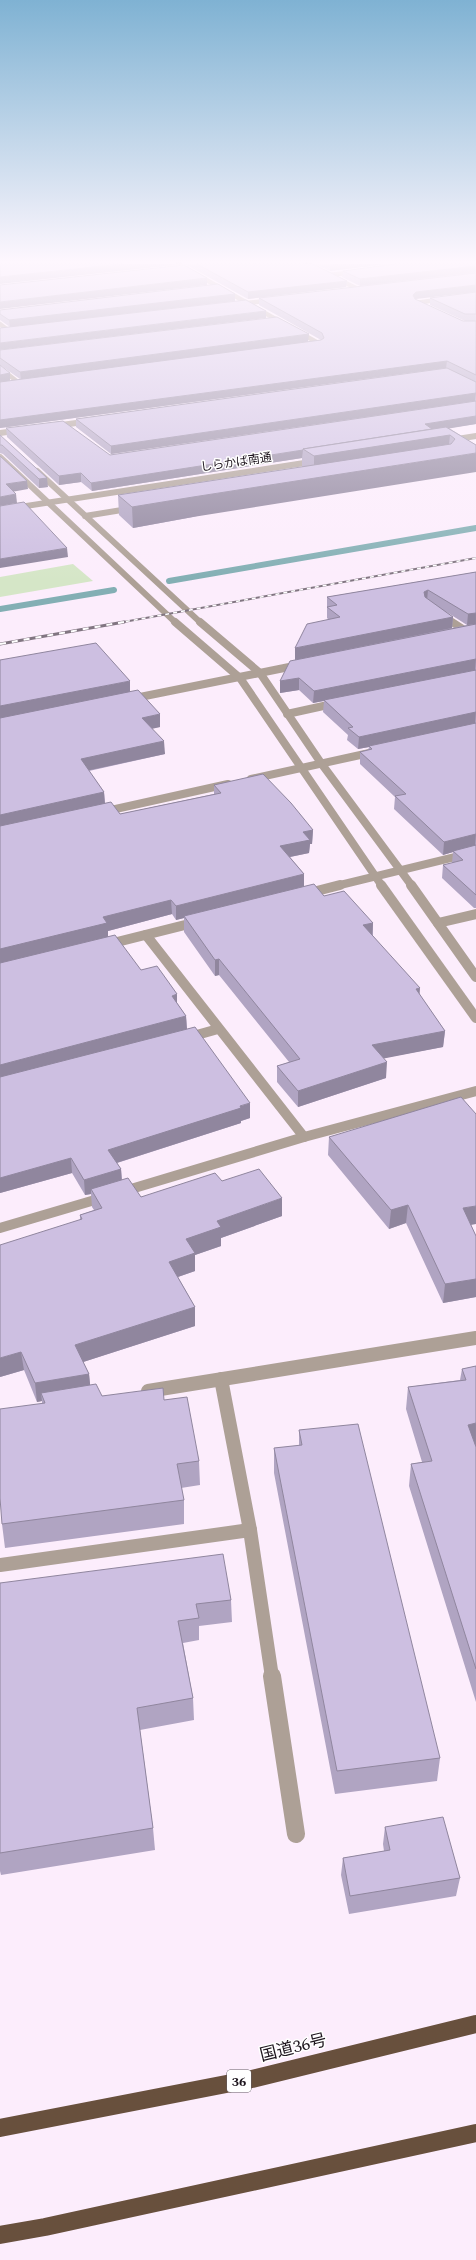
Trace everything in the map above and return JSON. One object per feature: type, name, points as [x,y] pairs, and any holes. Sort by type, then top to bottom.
[{"type":"highway","name":"国道36号","points":[[0,2128],[252,2079],[476,2024]]},
{"type":"highway","points":[[0,2235],[476,2133]]},
{"type":"street","points":[[2,369],[19,383]]},
{"type":"street","points":[[13,384],[27,382]]},
{"type":"street","points":[[50,426],[96,420]]},
{"type":"street","points":[[65,424],[70,429]]},
{"type":"street","points":[[2,437],[29,429]]},
{"type":"street","points":[[445,441],[476,436]]},
{"type":"street","points":[[0,457],[49,501],[161,610],[240,678],[375,877],[476,1018]]},
{"type":"street","name":"しらかば南通","points":[[0,510],[66,498],[321,460]]},
{"type":"street","points":[[290,465],[301,472]]},
{"type":"street","points":[[33,467],[187,611],[260,673],[321,763],[401,871],[476,977]]},
{"type":"street","points":[[85,516],[140,507]]},
{"type":"street","points":[[434,609],[462,632],[476,629]]},
{"type":"street","points":[[124,701],[305,664]]},
{"type":"street","points":[[287,714],[347,701]]},
{"type":"street","points":[[93,814],[383,750]]},
{"type":"street","points":[[299,896],[476,852]]},
{"type":"street","points":[[438,923],[476,914]]},
{"type":"street","points":[[92,948],[207,919]]},
{"type":"street","points":[[146,935],[218,1029],[304,1137]]},
{"type":"street","points":[[173,1041],[218,1029]]},
{"type":"street","points":[[0,1228],[304,1137],[476,1090]]},
{"type":"street","points":[[137,1393],[476,1338]]},
{"type":"street","points":[[221,1379],[250,1530],[296,1834]]},
{"type":"street","points":[[0,1565],[250,1530]]},
{"type":"green space","points":[[73,564],[93,581],[0,597],[0,577]]},
{"type":"building","points":[[0,369],[6,369],[10,373],[0,375]]},
{"type":"building","points":[[16,369],[39,369],[20,372]]},
{"type":"building","points":[[96,369],[383,369],[0,420],[0,382]]},
{"type":"building","points":[[436,369],[450,369],[476,382],[476,393],[111,446],[76,419]]},
{"type":"building","points":[[465,369],[476,369],[476,375]]},
{"type":"building","points":[[476,401],[476,416],[425,424],[432,429],[91,483],[81,473],[59,476],[6,428],[63,421],[110,455]]},
{"type":"building","points":[[446,427],[476,445],[476,453],[132,507],[118,495],[451,444],[455,439],[450,435],[314,456],[303,449]]},
{"type":"building","points":[[0,435],[47,478],[39,479],[2,445],[0,445]]},
{"type":"building","points":[[0,456],[27,481],[6,484],[16,494],[0,497]]},
{"type":"building","points":[[24,502],[67,548],[0,559],[0,506]]},
{"type":"building","points":[[476,572],[476,613],[468,614],[428,590],[424,592],[425,597],[453,617],[295,648],[307,624],[340,617],[327,607],[337,605],[327,597]]},
{"type":"building","points":[[476,624],[476,659],[314,691],[299,678],[280,681],[290,661]]},
{"type":"building","points":[[96,643],[130,681],[0,706],[0,660]]},
{"type":"building","points":[[476,670],[476,712],[359,737],[348,728],[353,727],[324,700]]},
{"type":"building","points":[[138,690],[160,714],[142,718],[164,741],[81,759],[104,792],[0,815],[0,718]]},
{"type":"building","points":[[476,723],[476,834],[444,842],[395,796],[406,794],[360,752],[372,749],[369,746]]},
{"type":"building","points":[[263,774],[291,803],[313,830],[303,832],[310,840],[280,846],[304,874],[176,906],[171,900],[103,917],[107,923],[0,949],[0,826],[111,802],[120,814],[221,793],[214,785]]},
{"type":"building","points":[[476,845],[476,895],[443,865],[463,860],[453,851]]},
{"type":"building","points":[[314,884],[324,896],[344,891],[373,923],[363,925],[420,988],[416,989],[445,1031],[372,1045],[387,1062],[298,1091],[277,1066],[300,1059],[219,959],[215,960],[184,916]]},
{"type":"building","points":[[115,935],[141,970],[157,966],[177,994],[172,996],[186,1016],[0,1065],[0,963]]},
{"type":"building","points":[[195,1027],[250,1103],[240,1106],[241,1108],[108,1150],[121,1169],[84,1180],[71,1158],[0,1178],[0,1077]]},
{"type":"building","points":[[461,1097],[476,1114],[476,1206],[463,1208],[476,1236],[476,1279],[445,1284],[408,1205],[391,1210],[329,1137]]},
{"type":"building","points":[[259,1169],[282,1198],[217,1221],[221,1227],[186,1239],[195,1253],[169,1262],[195,1307],[75,1345],[89,1374],[35,1383],[21,1352],[0,1358],[0,1245],[82,1219],[80,1215],[102,1208],[91,1189],[128,1178],[141,1197],[215,1173],[222,1181]]},
{"type":"building","points":[[476,1366],[476,1423],[468,1425],[476,1447],[476,1669],[411,1464],[432,1461],[408,1387],[466,1380],[462,1369]]},
{"type":"building","points":[[96,1384],[102,1396],[163,1388],[164,1400],[187,1397],[199,1461],[177,1464],[184,1500],[2,1524],[0,1498],[0,1409],[45,1403],[41,1393]]},
{"type":"building","points":[[358,1424],[440,1758],[337,1771],[274,1448],[302,1445],[299,1430]]},
{"type":"building","points":[[223,1554],[231,1600],[196,1604],[199,1618],[178,1621],[193,1698],[137,1708],[153,1828],[0,1853],[0,1583]]},
{"type":"building","points":[[443,1817],[460,1878],[350,1896],[343,1858],[390,1850],[385,1827]]},
{"type":"waterway","points":[[169,581],[476,528]]},
{"type":"waterway","points":[[0,609],[114,590]]},
{"type":"railway","points":[[118,623],[476,558]]},
{"type":"railway","points":[[0,644],[124,622]]}]
